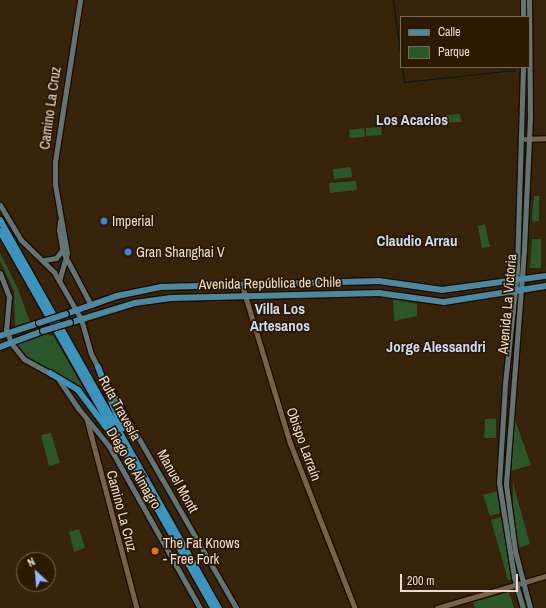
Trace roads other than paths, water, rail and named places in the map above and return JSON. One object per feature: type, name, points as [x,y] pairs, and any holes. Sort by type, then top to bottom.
[{"type":"highway","name":"Ruta Travesía","points":[[0,220],[219,608]]},
{"type":"highway","name":"Ruta Travesía","points":[[0,232],[212,608]]},
{"type":"highway","points":[[98,367],[134,458]]},
{"type":"highway","points":[[50,372],[70,383],[83,395],[127,457]]},
{"type":"main road","name":"Camino La Cruz","points":[[80,0],[55,162],[62,250],[91,305]]},
{"type":"main road","points":[[523,0],[523,16]]},
{"type":"main road","name":"Avenida La Victoria","points":[[529,0],[529,16]]},
{"type":"main road","name":"Avenida La Victoria","points":[[519,278],[523,139],[523,68]]},
{"type":"main road","name":"Avenida La Victoria","points":[[529,68],[529,139],[506,484],[515,552],[530,608]]},
{"type":"main road","name":"Manuel Montt","points":[[0,205],[21,240],[44,260],[60,281],[81,319],[91,354],[236,608]]},
{"type":"main road","name":"Camino La Cruz","points":[[60,221],[63,226],[67,259]]},
{"type":"main road","points":[[44,260],[56,258],[62,250]]},
{"type":"main road","points":[[60,281],[67,259]]},
{"type":"main road","name":"Diego de Almagro","points":[[0,273],[9,297],[7,334],[11,343],[24,359],[50,372],[62,382],[87,419],[109,446],[200,608]]},
{"type":"main road","name":"Avenida República de Chile","points":[[0,336],[140,290],[187,286],[385,281],[435,290],[519,278],[546,276]]},
{"type":"main road","points":[[184,297],[188,292],[187,286]]},
{"type":"main road","name":"Avenida República de Chile","points":[[0,346],[134,303],[184,297],[379,292],[444,302],[546,286]]},
{"type":"main road","name":"Avenida La Victoria","points":[[518,290],[505,385],[499,483],[516,584],[523,608]]},
{"type":"street","points":[[523,139],[546,138]]},
{"type":"street","name":"Obispo Larraín","points":[[242,284],[290,442],[355,608]]},
{"type":"street","name":"Camino La Cruz","points":[[87,419],[137,608]]},
{"type":"street","points":[[436,608],[546,576]]},
{"type":"waterway","points":[[393,0],[400,52]]},
{"type":"waterway","points":[[402,68],[404,82],[515,70]]},
{"type":"place","name":"Imperial","points":[[104,221]]},
{"type":"place","name":"Gran Shanghai V","points":[[128,252]]},
{"type":"place","name":"The Fat Knows - Free Fork","points":[[155,551]]},
{"type":"district","name":"Los Acacios","points":[[412,120]]},
{"type":"district","name":"Claudio Arrau","points":[[417,241]]},
{"type":"district","name":"Villa Los Artesanos","points":[[280,316]]},
{"type":"district","name":"Jorge Alessandri","points":[[436,347]]}]
